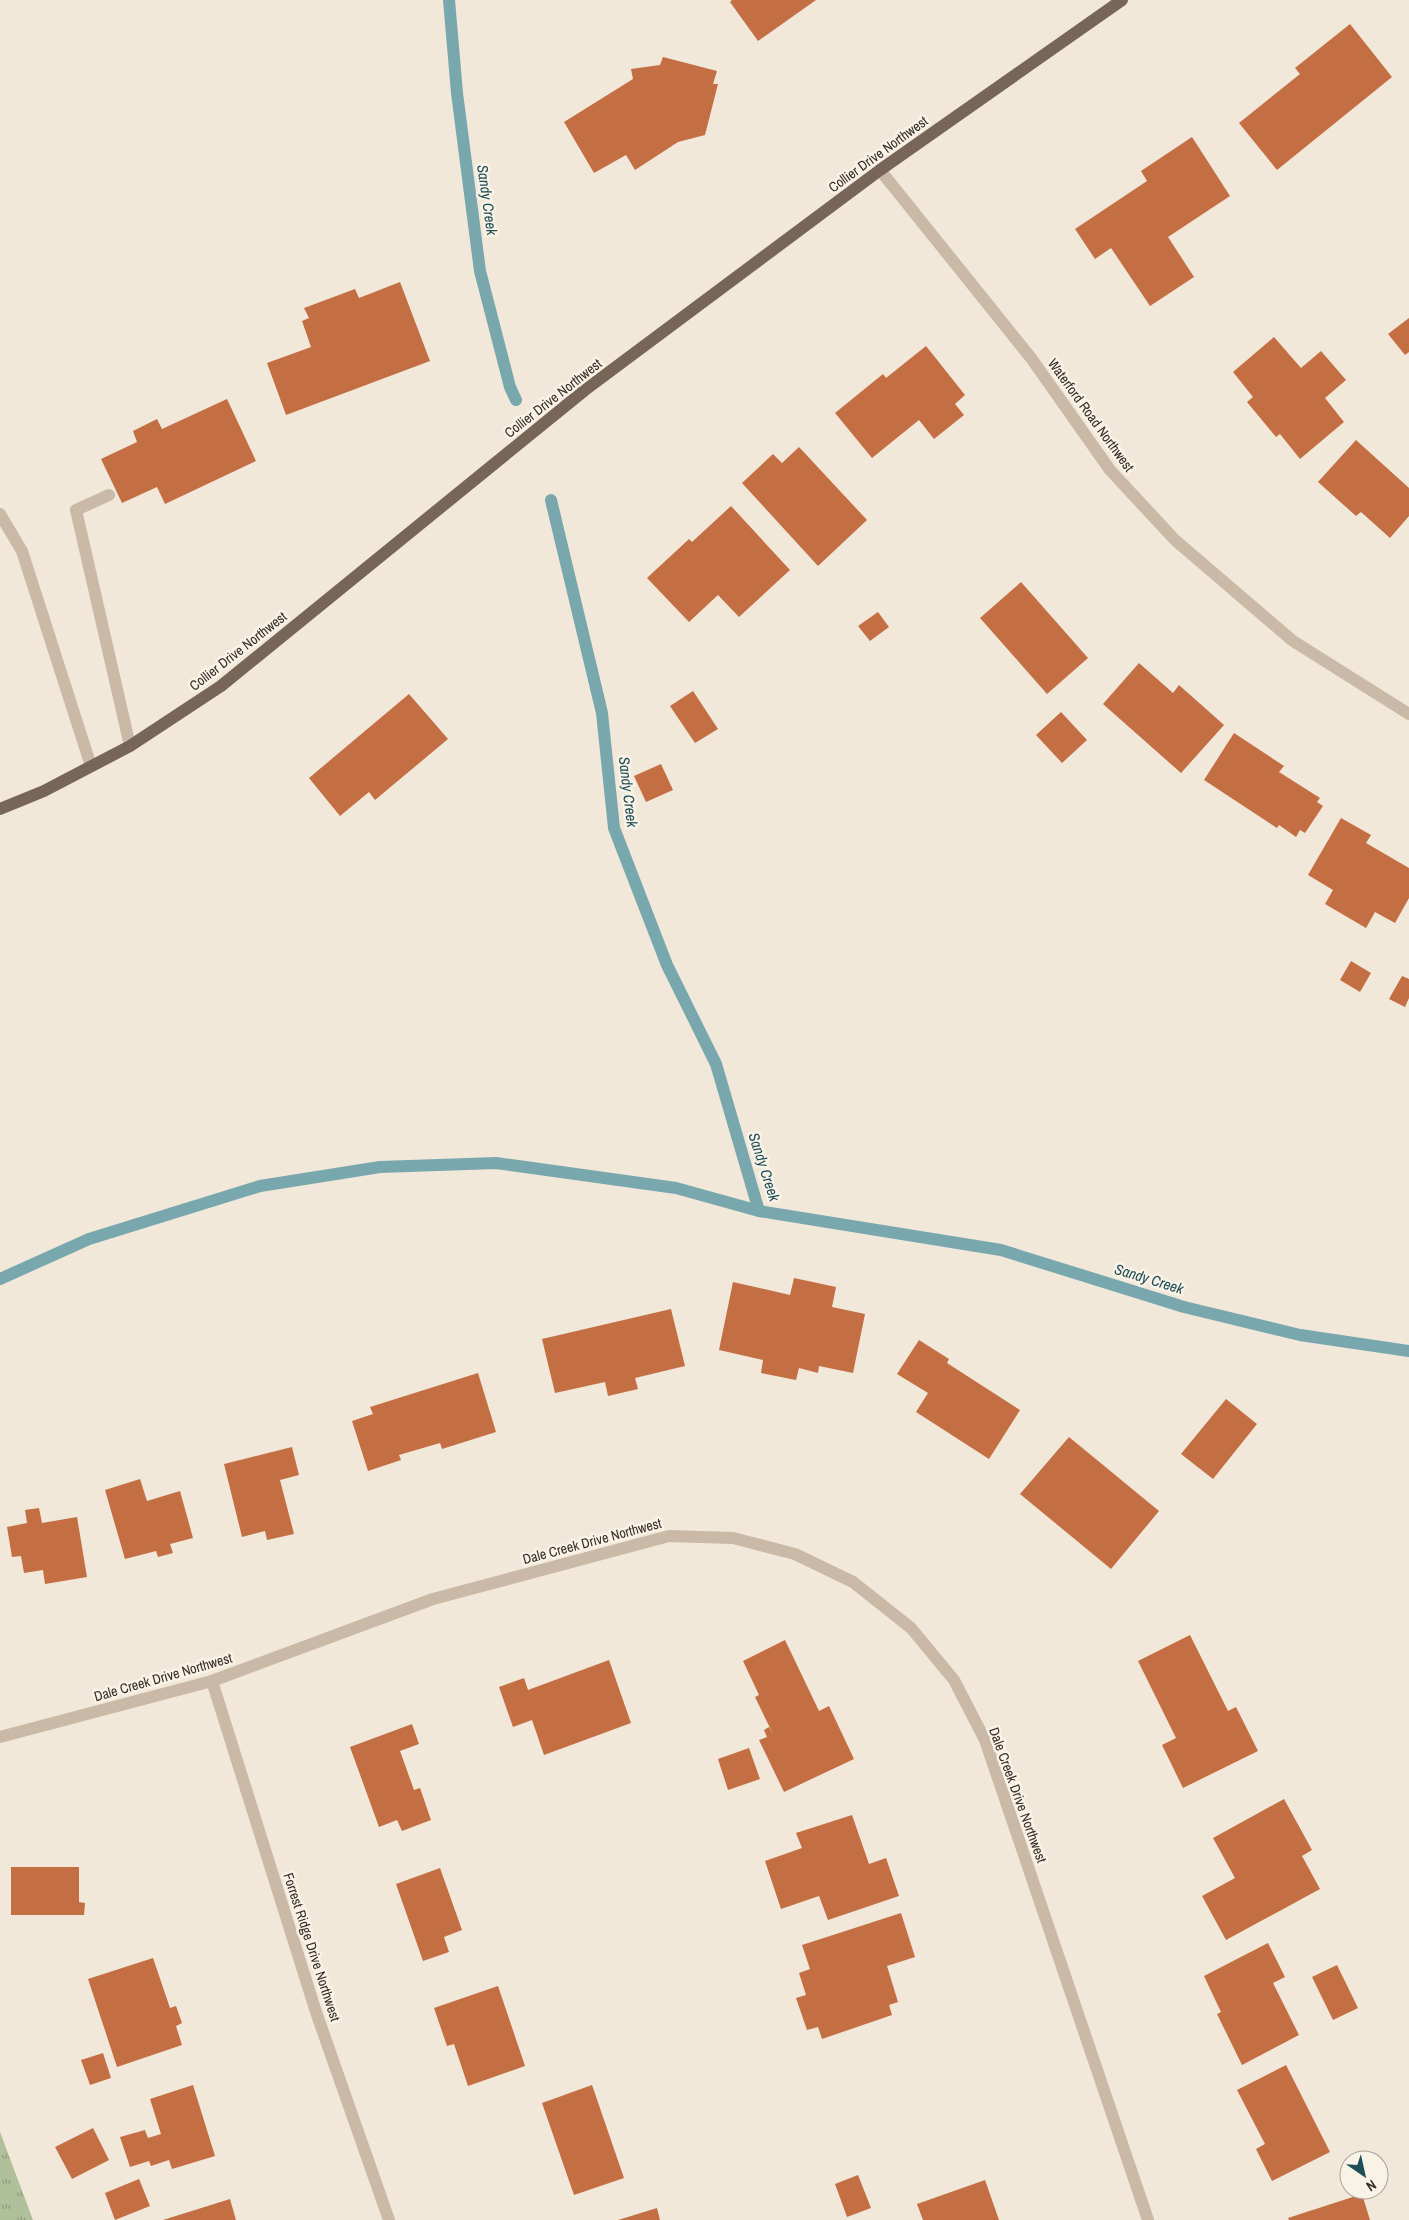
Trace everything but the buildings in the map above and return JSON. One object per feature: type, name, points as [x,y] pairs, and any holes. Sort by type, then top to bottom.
[{"type":"main road","name":"Collier Drive Northwest","points":[[0,809],[44,791],[130,746],[221,686],[585,390],[880,170],[1122,0]]},
{"type":"street","name":"Waterford Road Northwest","points":[[880,170],[1031,358],[1110,470],[1176,540],[1293,641],[1409,714]]},
{"type":"street","points":[[109,495],[76,510],[130,746]]},
{"type":"street","points":[[0,514],[22,551],[91,766]]},
{"type":"street","name":"Dale Creek Drive Northwest","points":[[0,1737],[212,1682],[433,1599],[669,1536],[733,1538],[795,1554],[853,1582],[911,1628],[954,1680],[985,1740],[1148,2220]]},
{"type":"street","name":"Forrest Ridge Drive Northwest","points":[[212,1682],[316,2012],[390,2220]]},
{"type":"green space","points":[[0,2132],[33,2220],[0,2220]]},
{"type":"waterway","name":"Sandy Creek","points":[[449,0],[457,93],[480,271],[510,387],[516,400]]},
{"type":"waterway","name":"Sandy Creek","points":[[551,500],[602,713],[614,828],[667,965],[716,1064],[759,1211]]},
{"type":"waterway","points":[[0,1279],[89,1239],[260,1186],[380,1167],[496,1163],[676,1188],[759,1211],[1001,1250],[1184,1307],[1300,1335],[1409,1351]]}]
